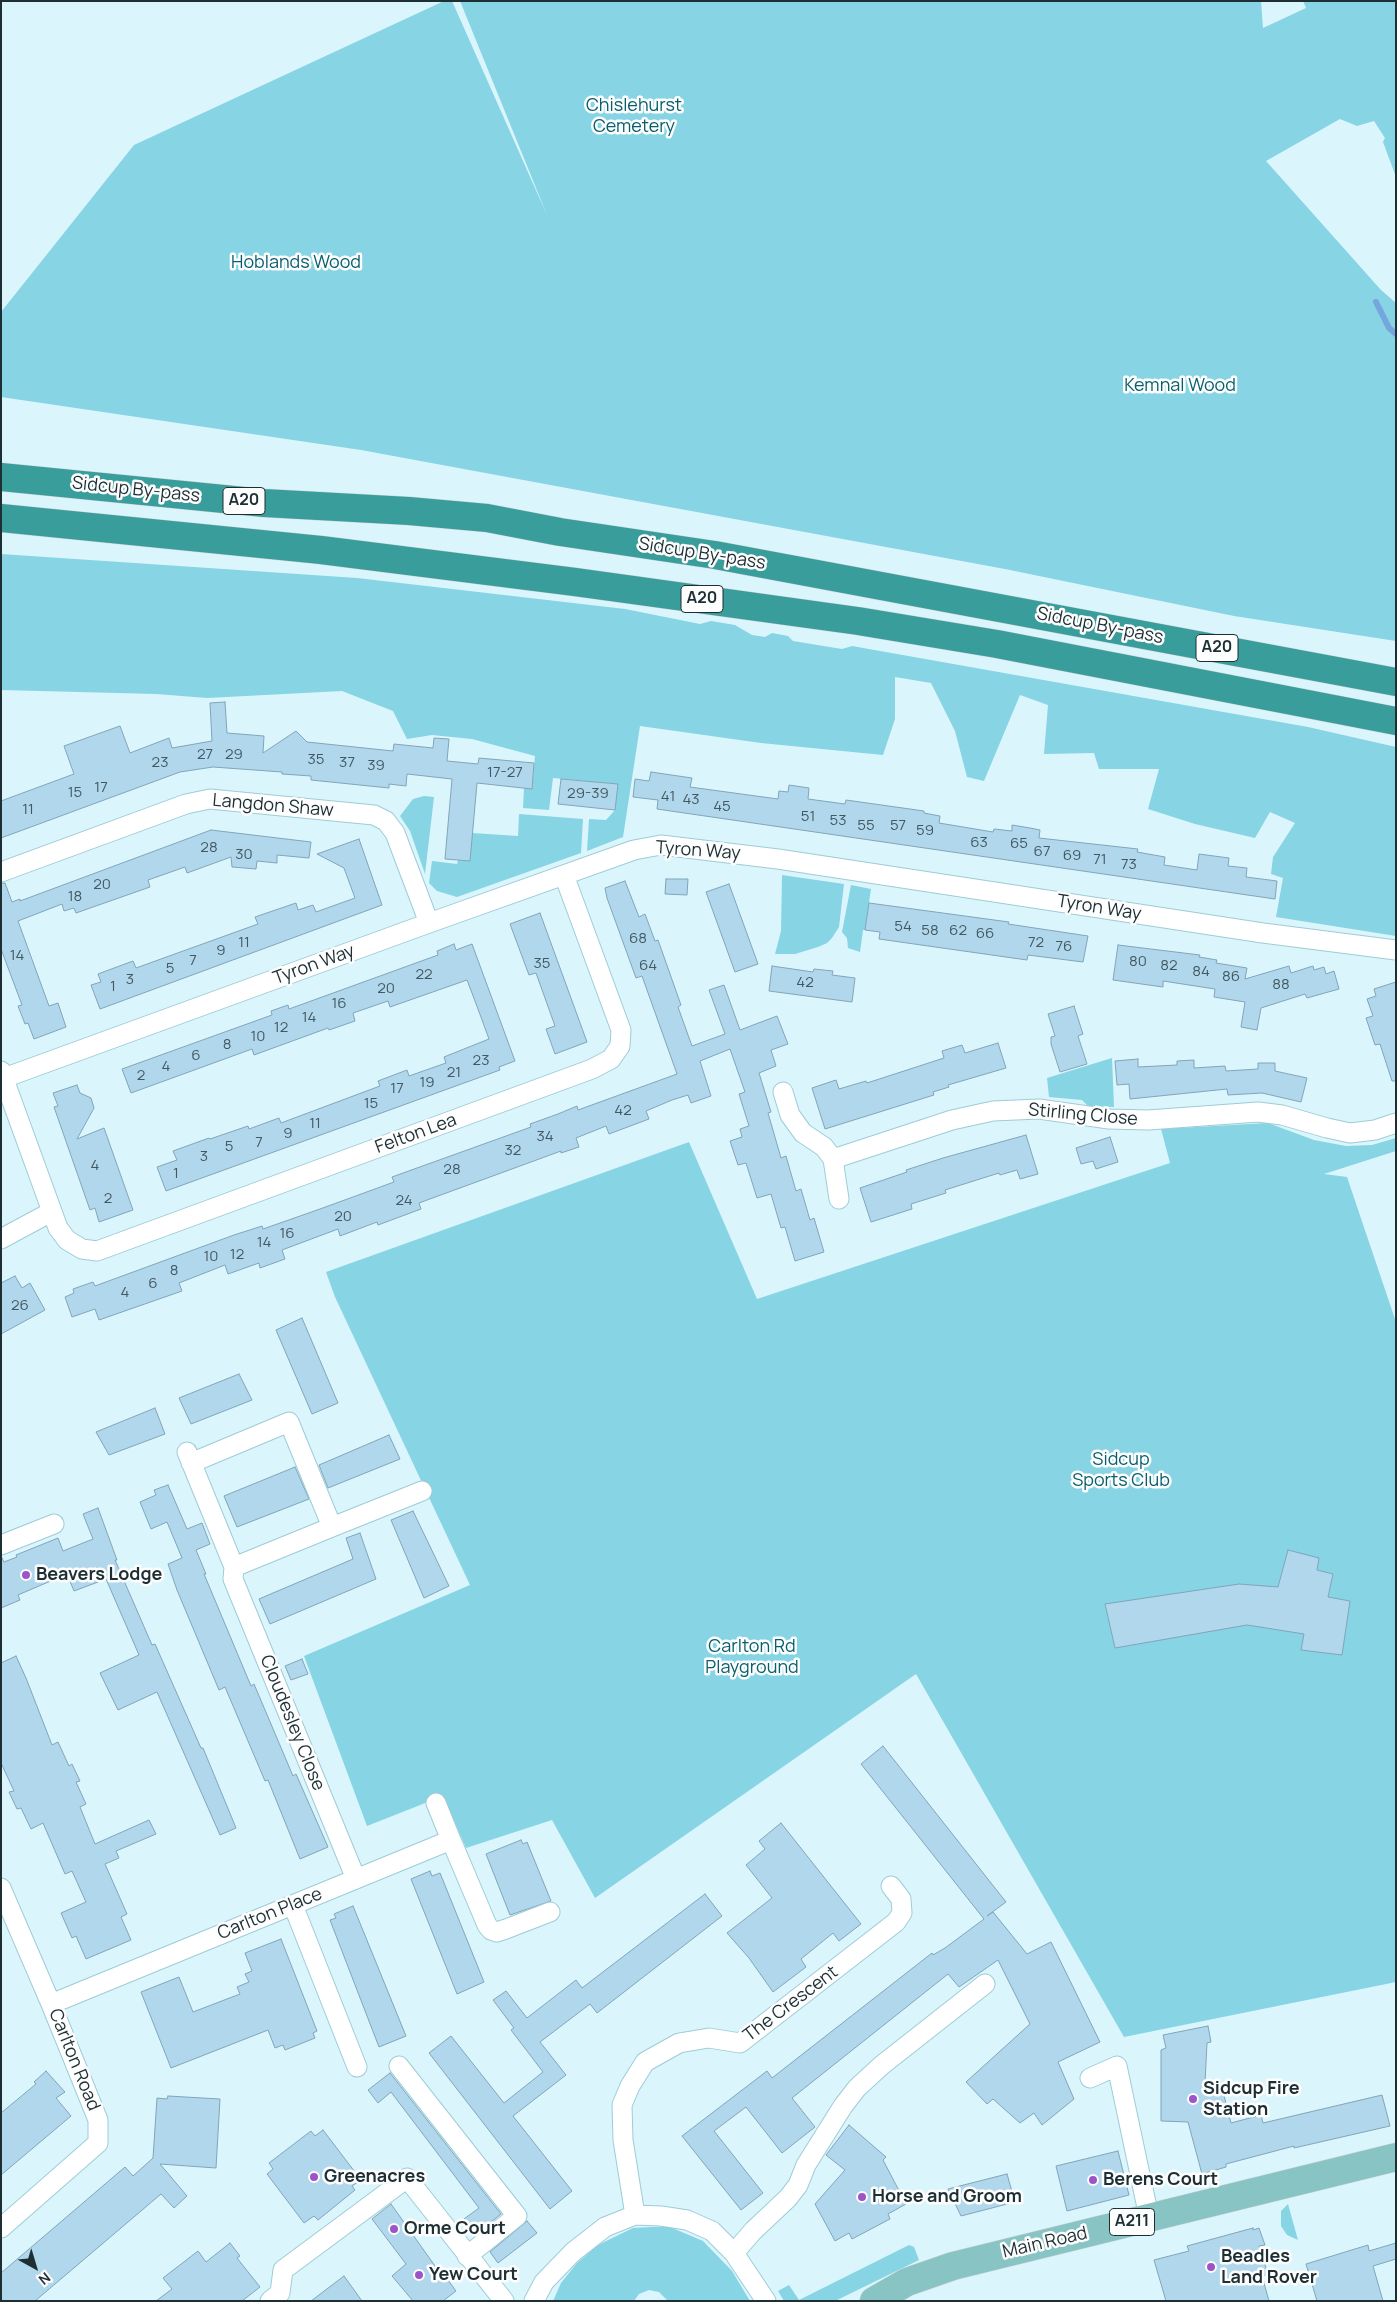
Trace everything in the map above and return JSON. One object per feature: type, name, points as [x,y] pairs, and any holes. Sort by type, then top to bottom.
[{"type":"highway","name":"A20","points":[[1,463],[264,503]]},
{"type":"highway","name":"Sidcup By-pass","points":[[1,477],[264,503],[409,511],[487,518],[560,532],[724,556],[1396,682]]},
{"type":"highway","name":"A20","points":[[1,518],[321,550],[585,583],[858,621],[997,644],[1396,721]]},
{"type":"highway","name":"A20","points":[[1,537],[153,547],[321,550]]},
{"type":"main road","name":"Main Road","points":[[874,2301],[907,2282],[953,2266],[1396,2157]]},
{"type":"street","name":"Langdon Shaw","points":[[1,872],[186,804],[210,799],[374,815],[386,821],[395,833],[429,923]]},
{"type":"street","name":"Tyron Way","points":[[2,1075],[634,850],[661,845],[686,846],[1254,931],[1396,950]]},
{"type":"street","name":"Felton Lea","points":[[51,1212],[58,1228],[67,1240],[82,1249],[97,1251],[592,1070],[611,1059],[620,1046],[621,1030],[564,875]]},
{"type":"street","points":[[1,1240],[51,1212],[2,1075]]},
{"type":"street","points":[[784,1092],[790,1115],[803,1133],[824,1147],[833,1159],[839,1199]]},
{"type":"street","name":"Stirling Close","points":[[833,1159],[952,1120],[993,1111],[1039,1109],[1109,1119],[1148,1120],[1258,1112],[1282,1115],[1350,1133],[1375,1130],[1396,1123]]},
{"type":"street","name":"Cloudesley Close","points":[[332,1527],[289,1422],[189,1457],[234,1566],[233,1579],[356,1879]]},
{"type":"street","points":[[234,1566],[422,1491]]},
{"type":"street","points":[[1,1545],[54,1524]]},
{"type":"street","points":[[436,1803],[487,1925],[491,1930],[496,1932],[506,1930],[550,1912]]},
{"type":"street","name":"Carlton Place","points":[[51,2004],[451,1840]]},
{"type":"street","name":"The Crescent","points":[[635,2215],[623,2140],[622,2105],[630,2086],[645,2062],[679,2043],[709,2038],[740,2043],[896,1922],[902,1914],[901,1899],[891,1886]]},
{"type":"street","name":"Carlton Road","points":[[1,1888],[98,2120],[98,2144],[1,2228]]},
{"type":"street","points":[[293,1905],[357,2068]]},
{"type":"street","points":[[734,2253],[753,2231],[788,2198],[798,2185],[806,2166],[843,2106],[857,2088],[882,2065],[985,1984]]},
{"type":"street","points":[[399,2066],[517,2216],[467,2256]]},
{"type":"street","points":[[1090,2078],[1117,2066],[1149,2218]]},
{"type":"street","points":[[270,2301],[280,2293],[283,2270],[407,2178],[504,2301]]},
{"type":"street","points":[[534,2301],[544,2282],[573,2252],[604,2227],[635,2215],[687,2220],[712,2231],[734,2253],[766,2301]]},
{"type":"green space","name":"Kemnal Wood","points":[[444,1],[452,1],[547,215],[460,1],[1261,1],[1263,28],[1306,8],[1303,1],[1396,1],[1396,177],[1383,142],[1385,138],[1374,121],[1357,126],[1340,119],[1266,161],[1381,290],[1396,303],[1396,641],[1234,616],[1005,569],[361,450],[1,397],[1,312],[134,145]]},
{"type":"green space","points":[[1,554],[357,578],[625,609],[700,624],[711,621],[735,625],[752,635],[765,637],[772,633],[788,636],[793,641],[842,649],[852,646],[1308,727],[1396,747],[1396,936],[1276,917],[1283,878],[1271,874],[1273,857],[1295,823],[1270,812],[1255,838],[1195,824],[1148,809],[1159,769],[1099,769],[1094,753],[1044,754],[1048,705],[1020,695],[984,781],[967,777],[955,731],[931,683],[895,677],[895,719],[883,755],[761,743],[640,726],[623,837],[587,851],[589,819],[606,820],[615,810],[617,784],[553,778],[549,810],[523,808],[524,788],[532,788],[535,756],[472,739],[432,735],[407,739],[393,711],[342,691],[207,698],[156,694],[1,690]]},
{"type":"green space","points":[[424,796],[434,797],[425,874],[410,831],[400,816],[413,799]]},
{"type":"green space","points":[[519,814],[583,819],[581,853],[457,897],[437,891],[429,883],[432,861],[457,864],[458,860],[470,861],[472,833],[518,836]]},
{"type":"green space","points":[[782,875],[844,884],[839,927],[827,943],[795,954],[775,954],[781,931]]},
{"type":"green space","points":[[851,885],[871,889],[860,952],[848,948],[847,938],[842,932]]},
{"type":"green space","points":[[1112,1058],[1114,1107],[1088,1106],[1082,1100],[1049,1097],[1047,1078]]},
{"type":"green space","points":[[1268,1123],[1314,1140],[1346,1146],[1372,1145],[1396,1138],[1396,1151],[1324,1174],[1347,1177],[1396,1322],[1396,1982],[1124,2037],[916,1674],[595,1898],[552,1820],[466,1848],[443,1796],[367,1826],[304,1656],[470,1585],[335,1297],[326,1272],[689,1142],[757,1299],[1170,1163],[1161,1129]]},
{"type":"green space","points":[[1288,2204],[1298,2240],[1287,2235],[1281,2226],[1281,2211]]},
{"type":"green space","points":[[670,2227],[703,2241],[732,2271],[750,2301],[668,2301],[659,2292],[649,2290],[639,2294],[634,2301],[553,2301],[561,2283],[577,2263],[598,2245],[633,2228]]},
{"type":"green space","points":[[909,2245],[914,2247],[919,2260],[835,2301],[784,2301],[778,2291],[789,2285],[799,2300]]},
{"type":"building","points":[[225,702],[227,733],[264,736],[263,753],[296,731],[307,742],[393,751],[394,744],[433,748],[434,738],[449,739],[447,761],[478,764],[479,758],[534,763],[532,789],[477,783],[470,861],[445,859],[452,779],[407,774],[406,786],[389,784],[389,788],[311,780],[311,776],[282,774],[282,772],[213,767],[180,772],[1,838],[1,801],[74,774],[64,746],[120,726],[130,753],[169,738],[172,748],[212,741],[210,703]]},
{"type":"building","points":[[651,772],[692,778],[690,787],[778,799],[779,791],[788,792],[789,785],[809,788],[808,799],[845,804],[846,800],[924,811],[924,813],[940,816],[939,823],[993,832],[994,829],[1012,831],[1012,825],[1030,828],[1040,830],[1039,838],[1138,849],[1137,852],[1165,857],[1164,865],[1197,870],[1199,854],[1229,858],[1228,866],[1247,868],[1246,877],[1277,881],[1275,899],[657,809],[658,800],[633,797],[635,779],[649,781]]},
{"type":"building","points":[[561,779],[618,784],[615,810],[558,804]]},
{"type":"building","points":[[211,830],[311,842],[309,858],[277,855],[277,863],[257,861],[256,869],[232,867],[231,857],[187,873],[185,867],[148,880],[150,887],[76,913],[74,908],[64,911],[62,904],[18,921],[49,1006],[58,1003],[66,1027],[34,1039],[28,1023],[25,1024],[18,1006],[22,1005],[1,949],[1,883],[5,883],[12,902],[20,899],[20,901]]},
{"type":"building","points":[[359,839],[382,905],[100,1009],[91,985],[101,982],[98,974],[133,961],[136,968],[258,924],[255,917],[296,903],[298,910],[313,905],[316,912],[355,898],[344,868],[317,854]]},
{"type":"building","points":[[666,879],[688,879],[687,895],[665,894]]},
{"type":"building","points":[[625,881],[639,917],[645,914],[655,941],[658,940],[681,1005],[678,1007],[692,1046],[725,1034],[709,990],[724,985],[740,1030],[777,1016],[788,1044],[771,1050],[776,1066],[759,1073],[771,1112],[768,1113],[781,1158],[786,1156],[796,1191],[801,1189],[810,1220],[814,1218],[824,1252],[795,1261],[785,1227],[781,1228],[771,1194],[757,1198],[746,1163],[738,1165],[730,1141],[742,1137],[740,1129],[749,1126],[739,1094],[745,1092],[730,1049],[700,1061],[711,1096],[691,1103],[688,1095],[672,1100],[646,1111],[649,1119],[609,1134],[606,1126],[576,1138],[579,1147],[561,1153],[561,1151],[419,1203],[421,1209],[378,1225],[377,1222],[340,1236],[338,1229],[282,1250],[285,1259],[260,1268],[259,1263],[228,1274],[225,1265],[179,1283],[182,1291],[99,1320],[95,1309],[72,1317],[65,1297],[74,1293],[73,1289],[93,1282],[95,1286],[234,1235],[262,1226],[263,1229],[320,1209],[394,1182],[392,1177],[531,1127],[530,1124],[577,1106],[578,1110],[677,1074],[642,976],[636,978],[607,898],[605,888]]},
{"type":"building","points":[[729,884],[758,964],[735,972],[706,892]]},
{"type":"building","points":[[869,903],[1009,922],[1008,924],[1088,936],[1083,962],[1028,955],[1027,960],[879,939],[880,932],[865,930]]},
{"type":"building","points":[[540,913],[587,1042],[555,1054],[546,1029],[555,1026],[536,973],[529,975],[510,924]]},
{"type":"building","points":[[454,944],[456,950],[472,944],[515,1061],[499,1067],[500,1070],[166,1191],[157,1167],[177,1160],[173,1151],[248,1126],[249,1129],[279,1118],[281,1123],[380,1086],[378,1081],[407,1070],[409,1076],[446,1063],[444,1057],[489,1039],[467,980],[390,1007],[388,1001],[353,1013],[355,1021],[329,1030],[328,1028],[254,1055],[252,1049],[131,1093],[122,1069],[272,1015],[271,1011],[288,1005],[289,1009],[438,955],[437,951]]},
{"type":"building","points":[[1118,945],[1200,955],[1199,957],[1217,960],[1216,963],[1247,968],[1245,979],[1289,966],[1291,973],[1313,966],[1314,970],[1324,967],[1326,974],[1334,971],[1339,989],[1307,998],[1305,994],[1261,1008],[1257,1030],[1241,1027],[1245,1002],[1214,997],[1215,989],[1163,981],[1163,987],[1113,980]]},
{"type":"building","points":[[772,966],[813,972],[814,969],[833,971],[832,975],[855,978],[852,1002],[769,991]]},
{"type":"building","points":[[1396,982],[1396,1081],[1392,1081],[1380,1044],[1375,1045],[1366,1018],[1373,1016],[1367,999],[1376,996],[1374,989]]},
{"type":"building","points":[[1074,1006],[1083,1034],[1078,1036],[1087,1064],[1060,1072],[1051,1044],[1051,1037],[1055,1036],[1048,1014]]},
{"type":"building","points":[[998,1043],[1006,1068],[948,1085],[949,1087],[933,1092],[934,1095],[825,1129],[812,1088],[836,1080],[839,1089],[866,1081],[867,1083],[944,1058],[942,1051],[962,1045],[965,1053]]},
{"type":"building","points":[[1138,1059],[1138,1067],[1177,1065],[1177,1061],[1194,1060],[1194,1068],[1225,1066],[1226,1071],[1258,1069],[1258,1063],[1275,1063],[1275,1071],[1307,1078],[1301,1102],[1262,1093],[1228,1095],[1227,1089],[1130,1099],[1129,1084],[1117,1085],[1115,1061]]},
{"type":"building","points":[[77,1085],[80,1093],[91,1098],[94,1108],[77,1139],[104,1128],[133,1210],[99,1222],[95,1208],[90,1210],[54,1107],[58,1106],[53,1093]]},
{"type":"building","points":[[1026,1135],[1038,1174],[1020,1179],[1017,1170],[1000,1175],[999,1173],[945,1190],[946,1193],[911,1204],[912,1209],[871,1222],[860,1188],[943,1158]]},
{"type":"building","points":[[1110,1137],[1118,1162],[1096,1169],[1093,1161],[1081,1164],[1076,1148]]},
{"type":"building","points":[[15,1276],[22,1288],[30,1283],[45,1310],[1,1334],[1,1283]]},
{"type":"building","points":[[302,1318],[338,1403],[312,1414],[276,1330]]},
{"type":"building","points":[[239,1374],[252,1400],[191,1424],[179,1398]]},
{"type":"building","points":[[155,1408],[165,1434],[109,1455],[96,1432]]},
{"type":"building","points":[[389,1435],[400,1459],[328,1488],[319,1465]]},
{"type":"building","points":[[295,1467],[309,1499],[237,1527],[224,1496]]},
{"type":"building","points":[[168,1485],[187,1529],[202,1523],[210,1544],[196,1550],[206,1574],[204,1574],[251,1686],[254,1684],[293,1776],[296,1774],[328,1847],[300,1859],[268,1780],[265,1781],[225,1687],[219,1690],[177,1590],[168,1564],[182,1558],[167,1522],[151,1529],[140,1502],[156,1495],[154,1490]]},
{"type":"building","points":[[98,1508],[117,1560],[115,1560],[152,1645],[155,1644],[201,1748],[203,1748],[236,1828],[220,1835],[157,1692],[118,1710],[100,1673],[139,1655],[106,1579],[74,1591],[67,1574],[18,1595],[20,1600],[1,1608],[1,1556],[4,1562],[17,1557],[16,1555],[58,1538],[63,1551],[93,1539],[83,1514]]},
{"type":"building","points":[[413,1511],[449,1586],[424,1598],[391,1520]]},
{"type":"building","points":[[360,1533],[376,1579],[270,1624],[259,1599],[353,1559],[346,1538]]},
{"type":"building","points":[[1288,1550],[1319,1558],[1317,1570],[1333,1574],[1328,1597],[1350,1601],[1342,1655],[1301,1650],[1304,1634],[1247,1625],[1115,1648],[1105,1604],[1239,1584],[1278,1587]]},
{"type":"building","points":[[16,1656],[52,1745],[58,1742],[69,1766],[72,1764],[80,1781],[76,1782],[86,1804],[80,1807],[95,1844],[149,1820],[156,1834],[116,1851],[119,1858],[105,1864],[127,1914],[121,1917],[131,1940],[86,1959],[76,1936],[72,1938],[61,1913],[86,1902],[72,1871],[65,1874],[43,1823],[31,1829],[21,1808],[17,1809],[9,1792],[14,1791],[1,1763],[1,1663]]},
{"type":"building","points":[[302,1659],[308,1674],[291,1680],[285,1666]]},
{"type":"building","points":[[883,1746],[1006,1902],[987,1916],[993,1912],[1027,1954],[1051,1942],[1100,2042],[1058,2062],[1074,2099],[1042,2125],[1034,2113],[1020,2123],[993,2099],[987,2104],[966,2082],[1030,2024],[998,1960],[959,1987],[948,1974],[792,2098],[815,2127],[782,2153],[746,2107],[714,2131],[763,2193],[741,2210],[682,2136],[767,2071],[772,2078],[932,1953],[933,1955],[945,1948],[984,1919],[861,1764]]},
{"type":"building","points":[[781,1823],[861,1924],[839,1941],[833,1933],[801,1959],[806,1967],[773,1992],[749,1958],[727,1933],[772,1898],[746,1865],[765,1849],[759,1841]]},
{"type":"building","points":[[521,1840],[523,1844],[527,1842],[551,1901],[510,1915],[486,1854]]},
{"type":"building","points":[[430,1871],[432,1876],[440,1873],[484,1982],[457,1994],[411,1879]]},
{"type":"building","points":[[705,1894],[722,1916],[597,2013],[590,2004],[540,2042],[566,2075],[513,2116],[572,2191],[550,2209],[429,2053],[451,2036],[504,2103],[543,2072],[511,2030],[514,2028],[493,2000],[506,1991],[527,2018],[576,1980],[582,1988]]},
{"type":"building","points":[[353,1906],[406,2036],[379,2047],[330,1920],[336,1918],[334,1914]]},
{"type":"building","points":[[281,1939],[317,2031],[313,2033],[315,2038],[285,2050],[283,2045],[275,2048],[268,2030],[171,2068],[141,1992],[179,1977],[193,2012],[240,1994],[237,1987],[249,1982],[245,1974],[252,1971],[245,1953]]},
{"type":"building","name":"Sidcup Fire Station","points":[[1208,2026],[1211,2042],[1207,2043],[1205,2083],[1220,2080],[1231,2123],[1261,2115],[1263,2123],[1382,2095],[1390,2126],[1294,2148],[1294,2146],[1226,2164],[1226,2167],[1202,2174],[1188,2122],[1161,2121],[1161,2050],[1166,2048],[1163,2035]]},
{"type":"building","points":[[46,2071],[65,2092],[56,2098],[71,2116],[1,2175],[1,2113],[36,2084],[34,2082]]},
{"type":"building","points":[[390,2073],[501,2214],[476,2234],[464,2219],[479,2208],[391,2092],[378,2103],[368,2090]]},
{"type":"building","points":[[168,2096],[220,2099],[216,2168],[160,2164],[187,2196],[174,2208],[161,2194],[35,2301],[1,2301],[1,2273],[125,2167],[133,2176],[153,2158],[157,2098],[167,2099]]},
{"type":"building","name":"Horse and Groom","points":[[849,2125],[886,2157],[883,2160],[906,2204],[888,2214],[890,2219],[852,2239],[849,2233],[835,2241],[815,2204],[845,2170],[826,2155]]},
{"type":"building","name":"Greenacres","points":[[323,2130],[361,2180],[352,2186],[355,2190],[318,2220],[314,2216],[304,2223],[267,2174],[273,2169],[269,2163],[311,2131],[315,2136]]},
{"type":"building","name":"Berens Court","points":[[1118,2151],[1129,2195],[1067,2211],[1056,2166]]},
{"type":"building","points":[[1007,2174],[1015,2202],[961,2216],[948,2189]]},
{"type":"building","points":[[391,2204],[440,2273],[442,2272],[456,2291],[443,2301],[413,2301],[392,2276],[406,2264],[372,2219]]},
{"type":"building","points":[[527,2221],[537,2233],[498,2263],[490,2252]]},
{"type":"building","name":"Beadles Land Rover","points":[[1253,2228],[1253,2230],[1259,2228],[1265,2245],[1259,2246],[1268,2274],[1262,2276],[1269,2301],[1166,2301],[1154,2260],[1189,2251],[1187,2246]]},
{"type":"building","points":[[230,2243],[240,2256],[237,2258],[260,2287],[242,2301],[156,2301],[172,2289],[163,2278],[198,2251],[206,2262]]},
{"type":"building","points":[[1396,2243],[1396,2259],[1373,2266],[1383,2301],[1317,2301],[1306,2264],[1368,2245],[1369,2251]]},
{"type":"building","points":[[344,2276],[362,2301],[311,2301]]},
{"type":"waterway","points":[[1376,302],[1389,328],[1396,334]]},
{"type":"place","name":"Beavers Lodge","points":[[26,1575]]},
{"type":"place","name":"Sidcup Fire Station","points":[[1193,2099]]},
{"type":"place","name":"Greenacres","points":[[314,2177]]},
{"type":"place","name":"Berens Court","points":[[1093,2180]]},
{"type":"place","name":"Horse and Groom","points":[[862,2197]]},
{"type":"place","name":"Orme Court","points":[[394,2229]]},
{"type":"place","name":"Beadles Land Rover","points":[[1211,2267]]},
{"type":"place","name":"Yew Court","points":[[419,2275]]},
{"type":"park label","name":"Chislehurst Cemetery","points":[[634,116]]},
{"type":"park label","name":"Hoblands Wood","points":[[296,263]]},
{"type":"park label","name":"Sidcup Sports Club","points":[[1121,1470]]},
{"type":"park label","name":"Carlton Rd Playground","points":[[752,1657]]}]
